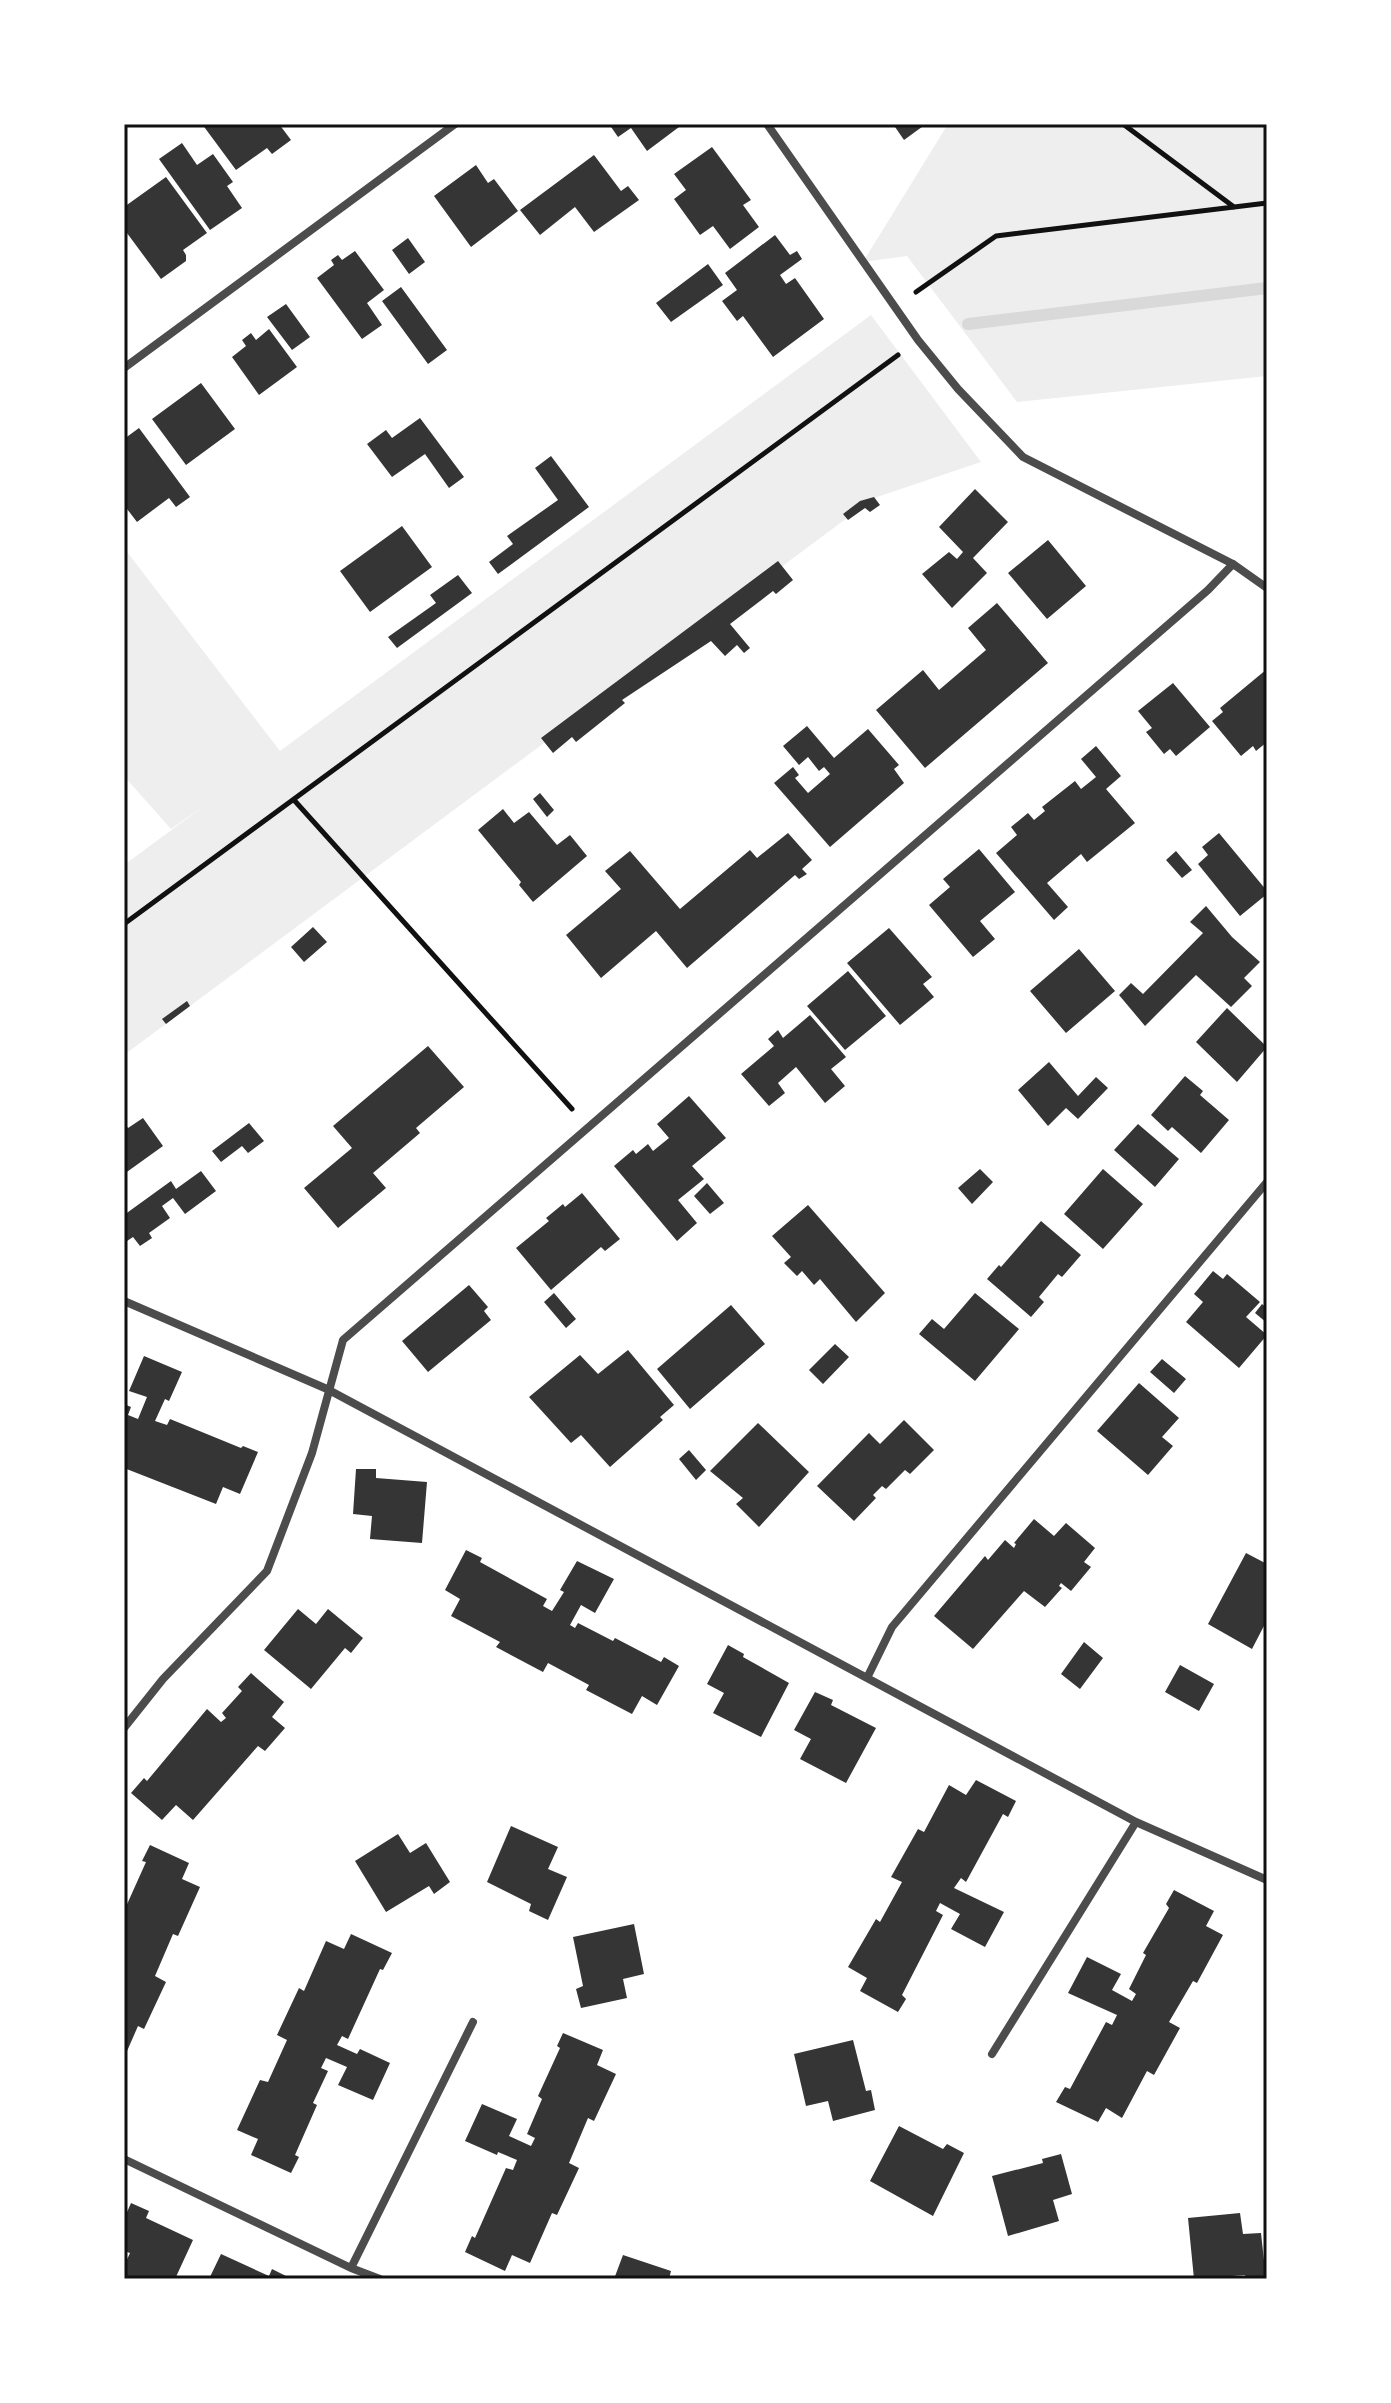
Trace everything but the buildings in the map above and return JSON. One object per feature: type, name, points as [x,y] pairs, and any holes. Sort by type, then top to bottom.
[{"type":"street","points":[[124,368],[455,124]]},
{"type":"street","points":[[767,124],[918,340],[958,389],[1023,457],[1233,564],[1267,588]]},
{"type":"street","points":[[124,1728],[163,1679],[267,1571],[312,1453],[327,1389],[343,1340],[1196,600],[1233,564]]},
{"type":"street","points":[[867,1678],[892,1627],[1267,1182]]},
{"type":"street","points":[[124,1301],[327,1389],[1136,1822],[1267,1880]]},
{"type":"street","points":[[992,2054],[1136,1822]]},
{"type":"street","points":[[351,2268],[473,2022]]},
{"type":"street","points":[[124,2159],[380,2279]]},
{"type":"path","points":[[1123,124],[1234,207]]},
{"type":"path","points":[[895,306],[996,236],[1267,203]]},
{"type":"path","points":[[124,924],[918,340]]},
{"type":"path","points":[[294,800],[589,1127]]},
{"type":"shaded area","points":[[948,124],[1267,124],[1267,376],[1017,402],[907,256],[863,262]]},
{"type":"shaded area","points":[[871,315],[981,462],[874,498],[124,1055],[124,865],[208,803],[171,829],[124,776],[124,548],[280,751]]},
{"type":"waterway","points":[[968,324],[1267,288]]}]
